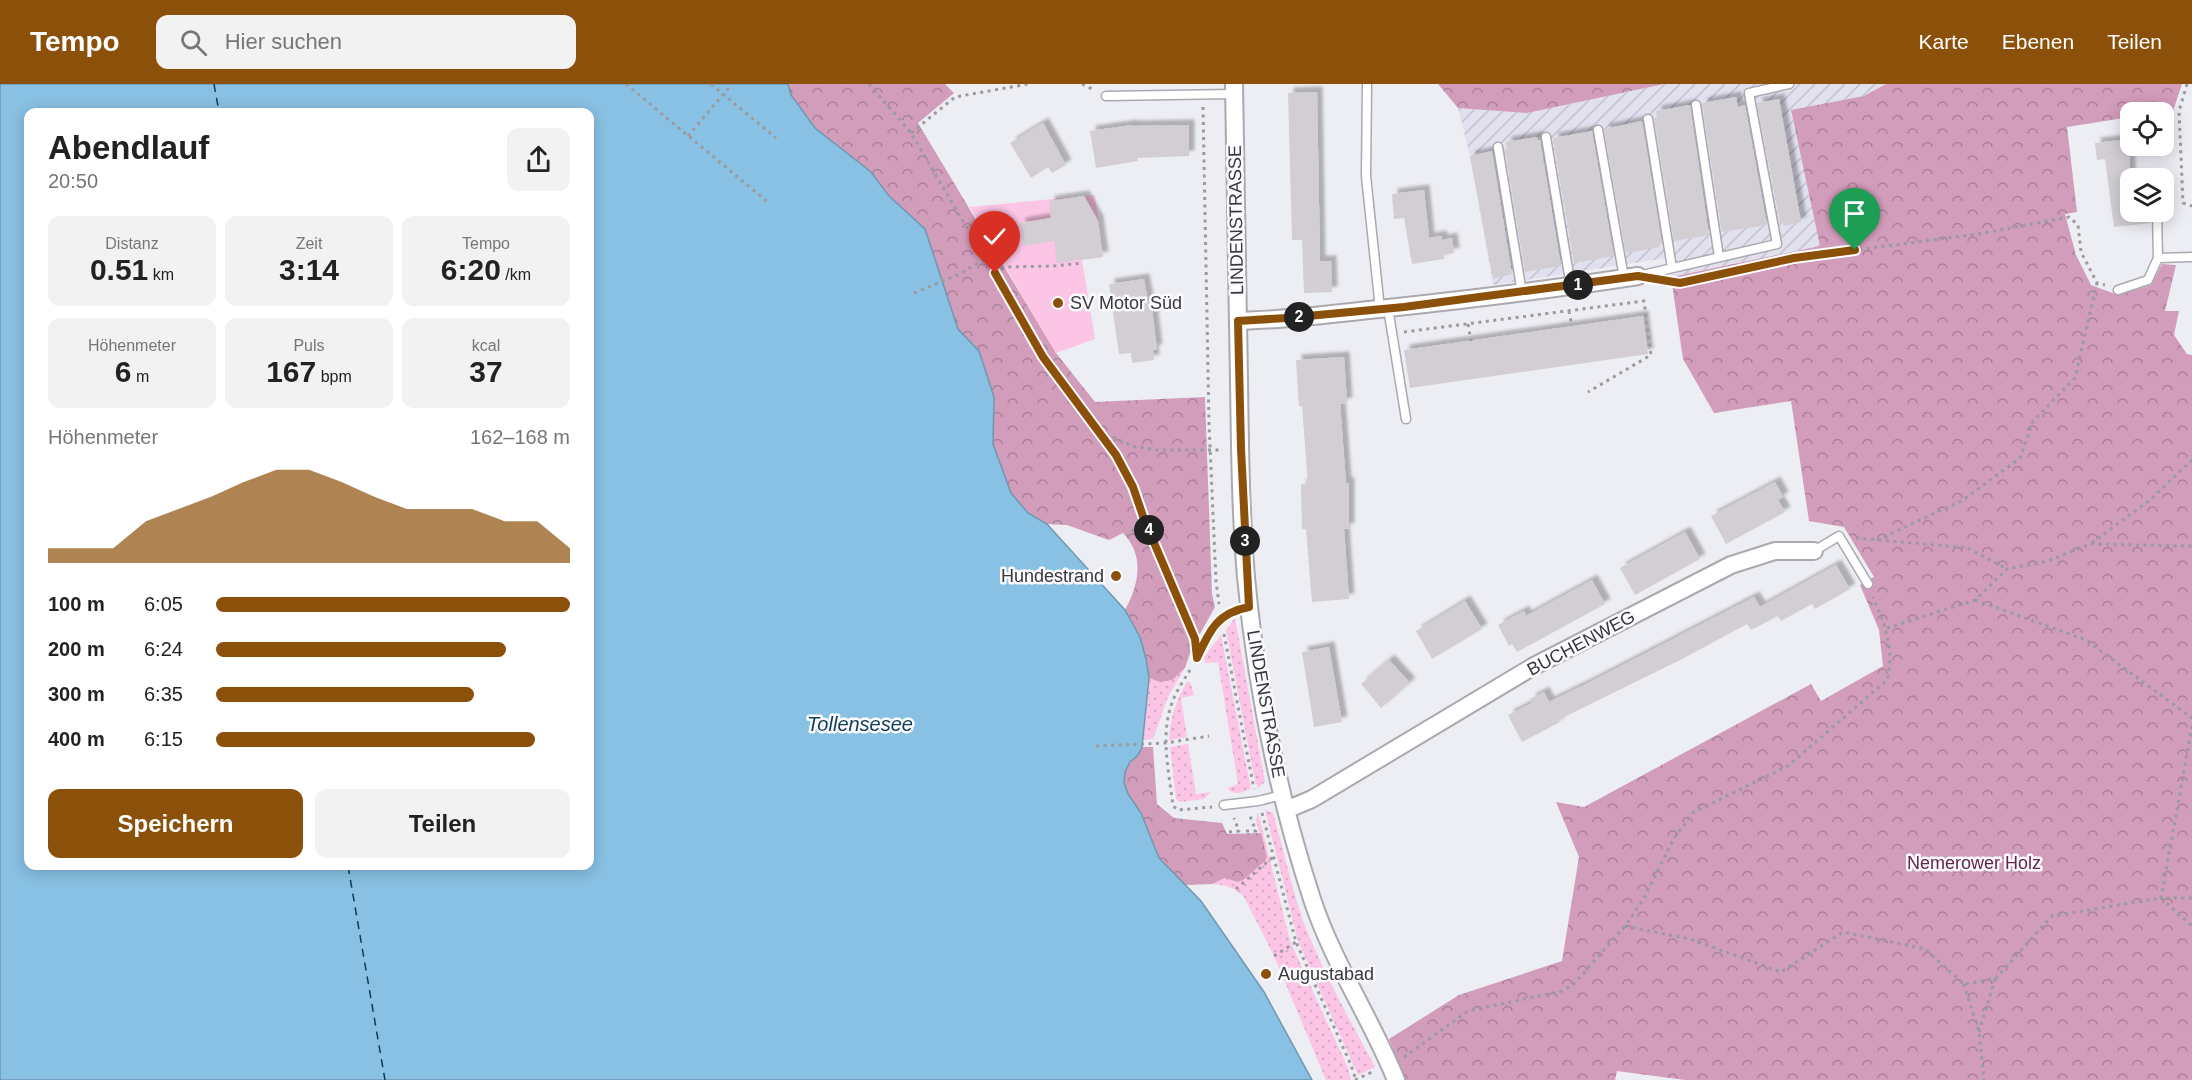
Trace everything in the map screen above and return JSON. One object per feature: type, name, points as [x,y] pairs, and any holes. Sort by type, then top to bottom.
[{"type":"street","name":"LINDENSTRASSE","points":[[1234,89],[1241,449],[1249,607],[1284,803],[1313,901],[1327,941],[1381,1043],[1393,1072]]},
{"type":"street","points":[[1238,321],[1384,309],[1631,278]]},
{"type":"street","name":"BUCHENWEG","points":[[1284,803],[1312,799],[1534,666],[1731,565],[1775,551],[1814,551]]},
{"type":"lane","points":[[1367,84],[1366,176],[1384,309],[1391,334],[1406,419]]},
{"type":"lane","points":[[1598,130],[1631,278],[1777,244],[1749,93],[1789,84]]},
{"type":"lane","name":"LINDENSTRASSE","points":[[1106,96],[1203,95],[1234,89]]},
{"type":"lane","points":[[1696,105],[1719,257]]},
{"type":"lane","points":[[1648,119],[1672,268]]},
{"type":"lane","points":[[1546,137],[1571,286]]},
{"type":"lane","points":[[1498,147],[1522,293]]},
{"type":"lane","points":[[2118,290],[2148,280],[2158,258],[2157,222]]},
{"type":"lane","points":[[2158,258],[2192,257]]},
{"type":"lane","points":[[1839,536],[1868,584]]},
{"type":"lane","name":"BUCHENWEG","points":[[1814,551],[1839,536]]},
{"type":"lane","points":[[1197,658],[1221,618],[1230,612],[1249,607]]},
{"type":"lane","points":[[1227,805],[1258,801],[1284,803]]},
{"type":"path","points":[[626,84],[769,202]]},
{"type":"path","points":[[711,84],[776,138]]},
{"type":"path","points":[[688,136],[732,84]]},
{"type":"path","points":[[869,84],[911,133],[1043,357],[1116,455],[1133,487],[1144,519],[1195,639],[1197,658],[1172,701],[1167,722],[1166,743],[1173,806],[1178,810],[1227,805],[1239,831],[1229,832]]},
{"type":"path","points":[[911,133],[955,97],[1028,84]]},
{"type":"path","points":[[2187,84],[2179,111],[2183,203],[2192,206]]},
{"type":"path","points":[[1097,430],[1132,446],[1158,450],[1211,451],[1203,95]]},
{"type":"path","points":[[1669,282],[1680,283],[1794,258],[1978,234],[2069,217],[2078,225],[2081,252],[2097,283],[2074,378],[2033,421],[2020,458],[1963,500],[1877,540]]},
{"type":"path","points":[[914,293],[960,274],[986,258]]},
{"type":"path","points":[[995,273],[1005,267],[1083,263]]},
{"type":"path","points":[[2097,283],[2118,290]]},
{"type":"path","points":[[1391,334],[1644,301],[1651,355],[1588,392]]},
{"type":"path","points":[[1569,311],[1572,326]]},
{"type":"path","points":[[1468,324],[1472,341]]},
{"type":"path","points":[[1887,628],[1975,600],[2007,569],[2048,561],[2090,544],[2150,500],[2192,460]]},
{"type":"path","points":[[1127,537],[1144,519]]},
{"type":"path","points":[[1839,536],[1968,549],[2007,569]]},
{"type":"path","points":[[2090,544],[2192,546]]},
{"type":"path","points":[[1393,1072],[1401,1060],[1468,1011],[1562,991],[1575,983],[1625,926],[1643,900],[1674,838],[1694,812],[1788,766],[1887,680],[1892,664],[1887,628],[1868,584]]},
{"type":"path","points":[[1975,600],[2086,640],[2192,718]]},
{"type":"path","points":[[2161,898],[2192,726]]},
{"type":"path","points":[[1096,746],[1166,743],[1209,736]]},
{"type":"path","points":[[1258,801],[1296,942],[1352,1065],[1356,1080]]},
{"type":"path","points":[[1245,803],[1256,831],[1246,831]]},
{"type":"path","points":[[1236,889],[1274,856]]},
{"type":"path","points":[[2161,898],[2192,926]]},
{"type":"path","points":[[1979,1032],[1995,980],[2052,916],[2161,898],[2192,898]]},
{"type":"path","points":[[1625,926],[1689,939],[1781,972],[1843,932],[1925,949],[1964,984],[1979,1032],[1984,1080]]},
{"type":"path","points":[[1274,956],[1296,942]]},
{"type":"path","points":[[1964,984],[1995,980]]},
{"type":"shaded area","points":[[1664,84],[1886,84],[1864,96],[1791,111],[1820,246],[1671,277],[1666,258],[1493,285],[1470,156],[1458,108],[1527,113]]},
{"type":"shaded area","name":"SV Motor Süd","points":[[1095,195],[1103,257],[1082,260],[1095,339],[1056,353],[970,207]]},
{"type":"shaded area","points":[[1235,618],[1265,782],[1258,788],[1226,630]]},
{"type":"shaded area","points":[[1221,635],[1251,789],[1238,793],[1228,788],[1238,784],[1218,662],[1205,663],[1204,657]]},
{"type":"shaded area","points":[[1185,668],[1168,697],[1153,739],[1143,740],[1149,678],[1160,681],[1168,680]]},
{"type":"shaded area","points":[[1187,682],[1190,682],[1194,695],[1181,698],[1187,737],[1169,740],[1174,709]]},
{"type":"shaded area","points":[[1188,744],[1196,794],[1211,792],[1204,799],[1180,802],[1176,799],[1170,747]]},
{"type":"shaded area","points":[[1265,810],[1273,813],[1309,936],[1332,986],[1375,1067],[1358,1075],[1298,941]]},
{"type":"shaded area","points":[[1258,812],[1290,941],[1348,1068],[1351,1080],[1326,1080],[1274,956],[1244,897],[1230,887],[1212,884],[1225,878],[1237,882],[1265,860],[1267,856],[1256,821]]},
{"type":"green space","points":[[788,84],[945,84],[954,93],[918,123],[1056,353],[1095,402],[1205,397],[1212,594],[1215,607],[1191,650],[1185,668],[1172,680],[1160,682],[1149,678],[1140,643],[1125,610],[1134,590],[1138,570],[1135,551],[1130,542],[1123,533],[1109,540],[1067,525],[1047,524],[1028,513],[1011,493],[993,444],[994,397],[979,351],[958,329],[925,229],[889,196],[871,172],[815,128],[791,95]]},
{"type":"green space","points":[[1438,84],[1664,84],[1527,113],[1458,108]]},
{"type":"green space","name":"Nemerower Holz","points":[[1886,84],[2182,84],[2174,108],[2174,102],[2120,102],[2120,119],[2067,127],[2077,212],[2065,214],[2076,255],[2091,285],[2118,295],[2151,285],[2162,264],[2176,265],[2165,311],[2179,311],[2174,335],[2187,354],[2192,355],[2192,1080],[1685,1080],[1617,1071],[1615,1080],[1406,1080],[1389,1039],[1459,995],[1562,961],[1579,857],[1556,802],[1584,807],[1811,684],[1821,701],[1883,666],[1879,630],[1860,585],[1874,577],[1844,527],[1809,521],[1791,401],[1714,413],[1683,359],[1671,277],[1820,246],[1791,110],[1864,96]]},
{"type":"green space","points":[[1142,747],[1153,747],[1157,804],[1174,818],[1222,823],[1227,834],[1261,833],[1267,857],[1265,861],[1243,880],[1237,882],[1225,878],[1212,884],[1185,885],[1159,858],[1142,817],[1125,787],[1125,773]]},
{"type":"water","name":"Tollensesee","points":[[0,84],[788,84],[791,95],[815,128],[871,172],[889,196],[925,229],[958,329],[979,351],[994,397],[993,444],[1011,493],[1028,513],[1047,524],[1125,610],[1140,637],[1149,678],[1142,747],[1125,772],[1124,783],[1128,794],[1141,813],[1159,858],[1201,901],[1264,992],[1312,1080],[0,1080]]},
{"type":"building","points":[[1317,92],[1320,261],[1331,261],[1332,292],[1304,293],[1302,240],[1292,240],[1288,93]]},
{"type":"building","points":[[1736,97],[1738,107],[1745,105],[1767,225],[1722,232],[1702,103]]},
{"type":"building","points":[[1779,99],[1801,222],[1784,226],[1780,223],[1757,103]]},
{"type":"building","points":[[1690,105],[1709,235],[1674,241],[1654,118],[1657,118],[1656,111]]},
{"type":"building","points":[[1642,121],[1662,243],[1659,244],[1660,247],[1626,253],[1604,129]]},
{"type":"building","points":[[1043,123],[1066,165],[1052,173],[1048,167],[1031,178],[1010,143]]},
{"type":"building","points":[[1132,125],[1189,125],[1189,156],[1137,158],[1138,161],[1096,168],[1090,131]]},
{"type":"building","points":[[1592,131],[1614,256],[1574,263],[1553,138]]},
{"type":"building","points":[[1537,137],[1540,140],[1561,266],[1525,272],[1505,149],[1507,148],[1506,142]]},
{"type":"building","points":[[2120,140],[2120,156],[2130,156],[2130,168],[2120,168],[2120,222],[2151,223],[2114,227],[2105,159],[2097,160],[2095,143]]},
{"type":"building","points":[[1492,151],[1512,274],[1493,279],[1470,156]]},
{"type":"building","points":[[1424,190],[1429,238],[1441,236],[1442,240],[1452,238],[1454,253],[1444,255],[1444,259],[1412,264],[1404,218],[1394,219],[1392,194]]},
{"type":"building","points":[[1084,196],[1098,221],[1103,257],[1057,263],[1054,241],[1023,246],[1020,223],[1051,218],[1049,201]]},
{"type":"building","points":[[1144,279],[1148,301],[1151,301],[1157,350],[1153,350],[1154,360],[1132,363],[1131,353],[1119,354],[1109,284]]},
{"type":"building","points":[[1643,316],[1648,354],[1410,388],[1404,350]]},
{"type":"building","points":[[1344,357],[1347,403],[1340,404],[1346,483],[1349,483],[1349,529],[1344,529],[1349,599],[1312,602],[1306,529],[1302,529],[1301,484],[1308,484],[1296,360]]},
{"type":"building","points":[[1775,482],[1783,497],[1778,500],[1785,512],[1726,544],[1711,516]]},
{"type":"building","points":[[1685,532],[1700,559],[1635,595],[1620,568]]},
{"type":"building","points":[[1836,565],[1850,589],[1815,609],[1812,604],[1781,621],[1778,616],[1751,630],[1747,624],[1558,720],[1560,722],[1522,742],[1508,715],[1532,703],[1530,699],[1544,692],[1549,702],[1754,597],[1760,607]]},
{"type":"building","points":[[1592,580],[1605,604],[1517,652],[1512,644],[1509,646],[1498,625],[1524,611],[1526,616]]},
{"type":"building","points":[[1465,601],[1482,629],[1432,659],[1416,631]]},
{"type":"building","points":[[1329,647],[1342,722],[1314,727],[1302,652]]},
{"type":"building","points":[[1389,660],[1410,683],[1381,708],[1361,684]]},
{"type":"ferry route","points":[[214,84],[218,108]]},
{"type":"ferry route","points":[[349,870],[385,1080]]},
{"type":"place","name":"SV Motor Süd","points":[[1058,303]]},
{"type":"place","name":"Hundestrand","points":[[1116,576]]},
{"type":"place","name":"Augustabad","points":[[1266,974]]},
{"type":"route","points":[[995,273],[1043,357],[1116,455],[1133,487],[1144,519],[1195,639],[1197,658],[1221,618],[1230,612],[1249,607],[1241,449],[1238,321],[1404,307],[1638,276],[1680,283],[1794,258],[1855,250]]}]
